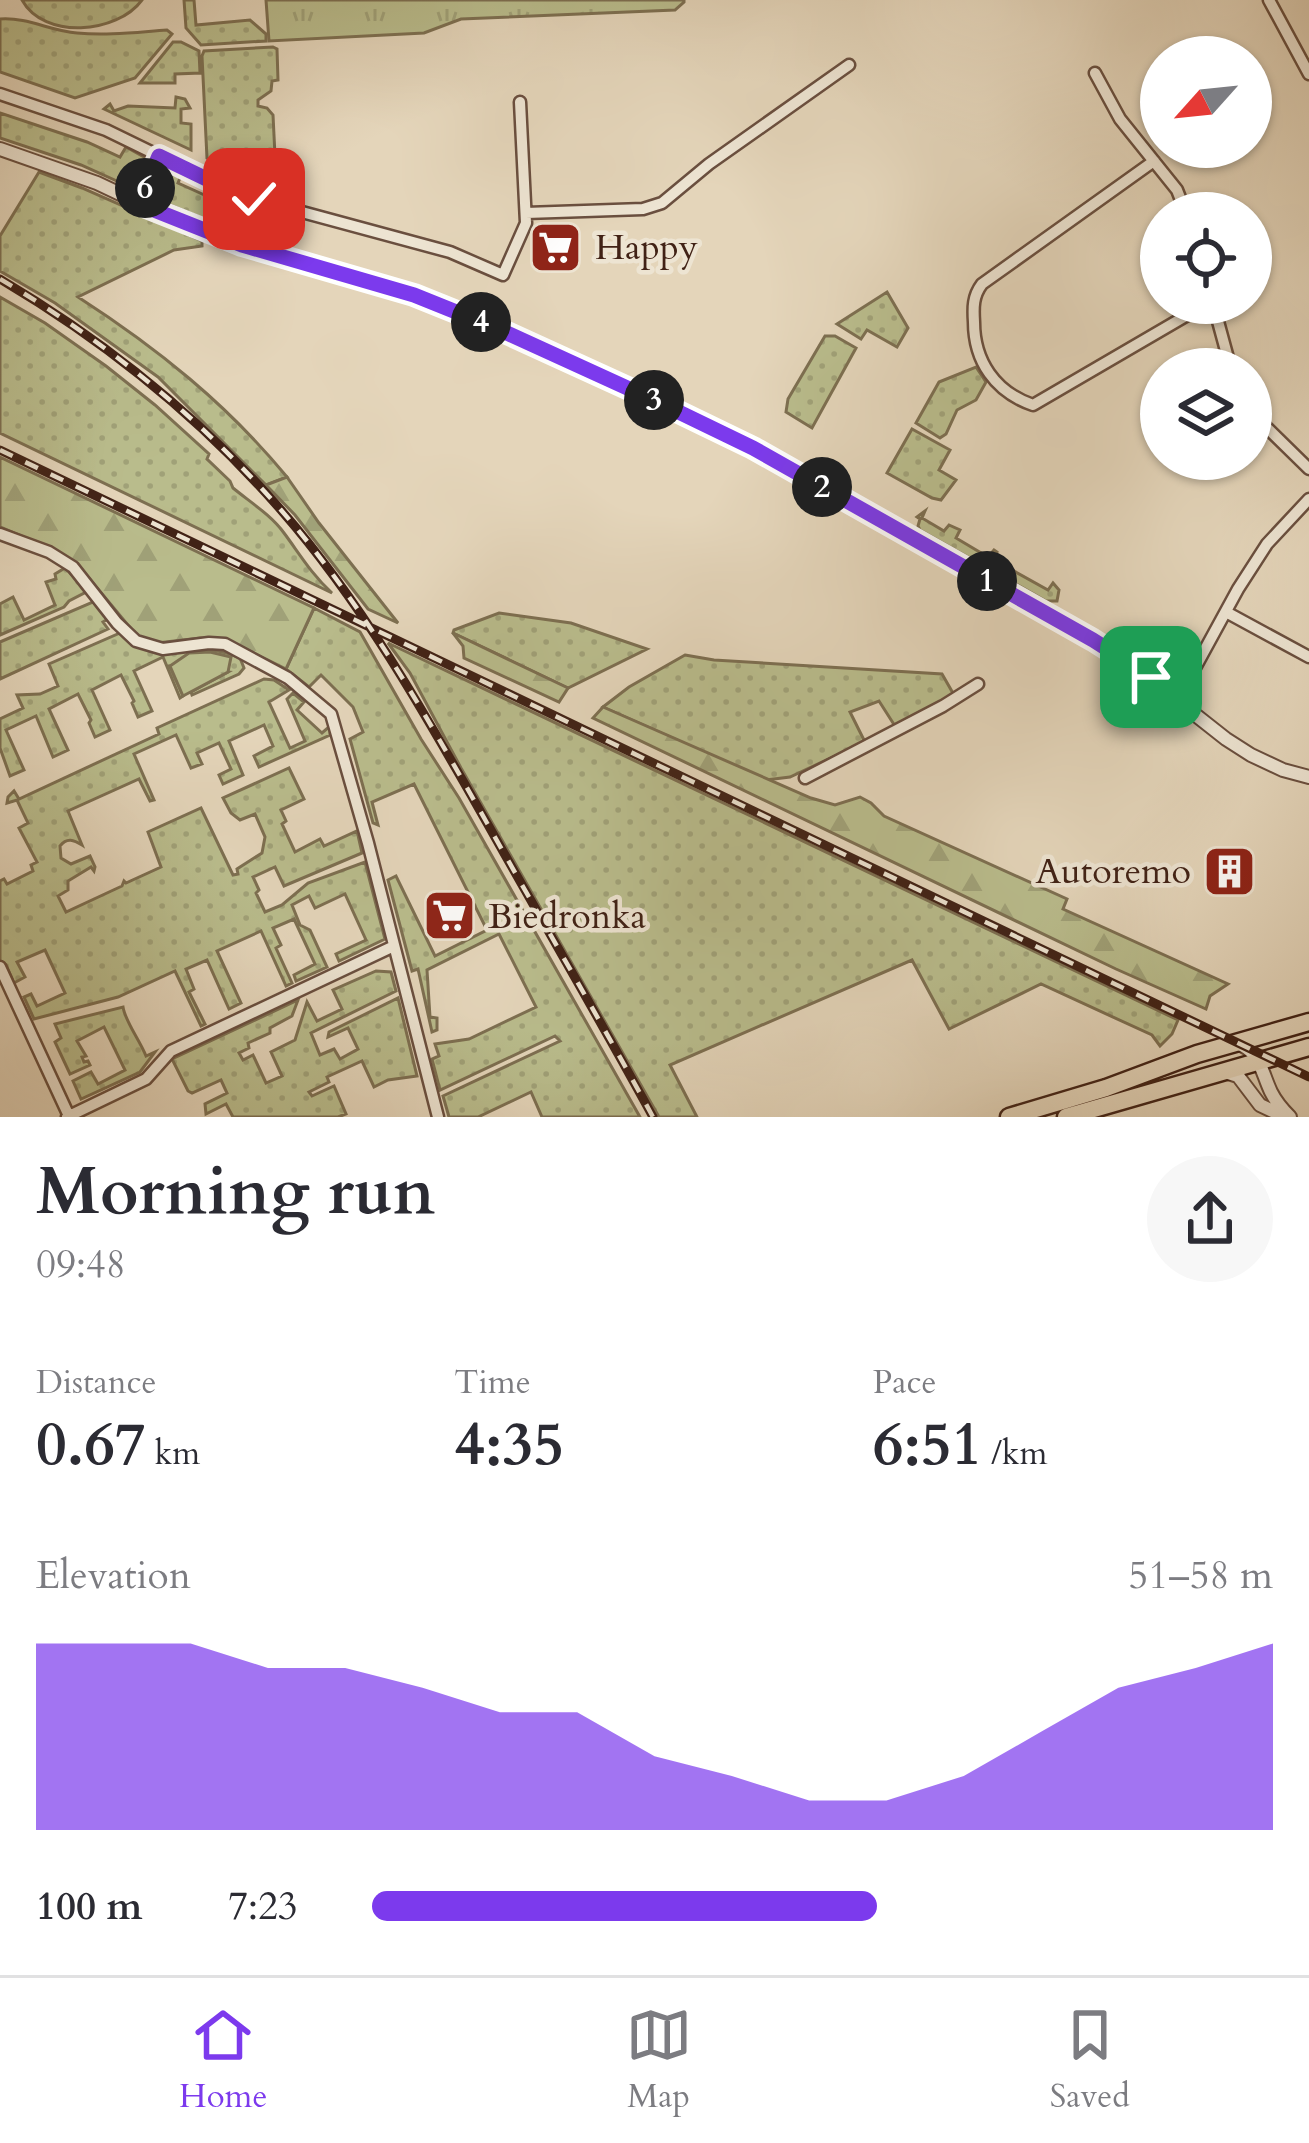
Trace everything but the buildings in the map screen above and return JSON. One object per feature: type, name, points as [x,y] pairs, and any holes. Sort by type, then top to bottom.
[{"type":"main road","points":[[1241,1062],[1267,1034],[1309,1022]]},
{"type":"main road","points":[[1066,1117],[1241,1062],[1309,1047]]},
{"type":"main road","points":[[1009,1117],[1196,1054],[1241,1062]]},
{"type":"street","points":[[1269,0],[1309,74]]},
{"type":"street","points":[[526,213],[654,207],[849,65]]},
{"type":"street","points":[[1095,74],[1140,143]]},
{"type":"street","points":[[0,94],[106,130],[254,199],[449,252],[502,274],[526,223],[520,102]]},
{"type":"street","points":[[0,149],[97,183],[242,245],[414,295],[700,422],[1122,657],[1251,755],[1309,777]]},
{"type":"street","points":[[139,204],[159,156]]},
{"type":"street","points":[[1144,168],[982,284],[973,306],[974,339],[981,361],[1000,387],[1033,405],[1174,324]]},
{"type":"street","points":[[1160,168],[1178,192]]},
{"type":"street","points":[[1272,433],[1309,469]]},
{"type":"street","points":[[1178,699],[1274,533],[1309,499]]},
{"type":"street","points":[[0,534],[77,570],[136,640],[163,649],[225,644],[289,677],[332,714],[438,1117]]},
{"type":"street","points":[[1226,612],[1309,658]]},
{"type":"street","points":[[805,778],[979,683]]},
{"type":"street","points":[[0,967],[68,1116],[146,1079],[171,1051],[394,946]]},
{"type":"street","points":[[1241,1062],[1288,1117]]},
{"type":"street","points":[[1241,1062],[1259,1105],[1288,1117]]},
{"type":"green space","points":[[22,0],[142,0],[116,20],[81,28],[47,22]]},
{"type":"green space","points":[[184,0],[194,0],[196,25],[250,20],[266,34],[266,41],[201,45],[186,28]]},
{"type":"green space","points":[[266,0],[684,2],[675,10],[461,19],[424,33],[269,41]]},
{"type":"green space","points":[[0,19],[77,33],[167,30],[172,34],[135,78],[75,98],[0,72]]},
{"type":"green space","points":[[173,42],[199,51],[200,73],[175,74],[175,83],[140,83]]},
{"type":"green space","points":[[277,49],[278,80],[258,100],[258,106],[273,115],[276,176],[272,184],[207,158],[202,56],[204,51]]},
{"type":"green space","points":[[176,97],[185,99],[190,108],[181,109],[181,123],[191,124],[191,150],[104,109],[110,104],[114,111],[128,106],[175,108]]},
{"type":"green space","points":[[0,113],[120,157],[126,147],[144,157],[142,180],[128,186],[0,138]]},
{"type":"green space","points":[[165,169],[182,173],[178,183],[242,212],[237,233],[158,200],[153,184]]},
{"type":"green space","points":[[39,172],[202,241],[202,246],[174,250],[78,297],[190,379],[287,477],[266,485],[158,377],[55,303],[0,271],[0,236]]},
{"type":"green space","points":[[887,292],[908,328],[897,347],[867,330],[861,339],[837,324]]},
{"type":"green space","points":[[0,297],[45,323],[155,405],[209,454],[207,459],[233,488],[279,526],[332,593],[0,433]]},
{"type":"green space","points":[[825,336],[835,336],[856,348],[812,428],[786,412],[788,399]]},
{"type":"green space","points":[[976,367],[986,382],[976,400],[957,410],[946,434],[940,438],[916,423],[939,382]]},
{"type":"green space","points":[[912,429],[950,450],[939,470],[956,480],[941,500],[887,473]]},
{"type":"green space","points":[[0,457],[314,608],[286,669],[225,639],[157,643],[137,636],[78,565],[0,527]]},
{"type":"green space","points":[[287,477],[398,623],[368,609],[266,485]]},
{"type":"green space","points":[[925,511],[922,518],[944,531],[949,525],[960,530],[956,538],[988,557],[994,550],[994,560],[1048,590],[1053,583],[1059,590],[1057,601],[1046,601],[920,530],[917,517]]},
{"type":"green space","points":[[65,568],[88,591],[0,635],[0,604],[13,597],[24,620],[55,605],[46,582]]},
{"type":"green space","points":[[95,601],[108,619],[103,622],[108,629],[0,679],[0,642]]},
{"type":"green space","points":[[314,608],[360,632],[640,1117],[542,1117],[531,1092],[478,1117],[449,1117],[443,1096],[560,1041],[555,1036],[440,1090],[432,1059],[439,1056],[435,1044],[469,1039],[536,1007],[499,934],[427,970],[430,1017],[437,1018],[437,1030],[432,1032],[418,969],[412,971],[388,880],[396,876],[435,956],[487,930],[414,784],[372,802],[378,825],[373,823],[350,739],[363,732],[353,707],[321,675],[309,687],[286,669]]},
{"type":"green space","points":[[499,613],[571,623],[647,649],[568,688],[453,633]]},
{"type":"green space","points":[[120,633],[151,651],[222,652],[240,658],[244,668],[192,695],[228,672],[170,666],[180,698],[163,657],[134,671],[152,711],[138,717],[121,675],[92,690],[110,730],[95,737],[78,694],[49,709],[68,750],[53,757],[36,716],[6,730],[24,770],[10,776],[0,748],[0,719],[23,708],[17,695],[40,694],[58,686],[49,664]]},
{"type":"green space","points":[[453,633],[568,688],[559,702],[464,658],[463,646]]},
{"type":"green space","points":[[388,643],[1178,1020],[1172,1034],[1160,1046],[1152,1035],[1041,984],[949,1029],[912,960],[670,1065],[697,1117],[659,1117],[410,673]]},
{"type":"green space","points":[[189,653],[231,657],[228,672],[183,696],[170,666]]},
{"type":"green space","points":[[685,655],[942,674],[954,695],[895,726],[879,701],[850,712],[865,742],[790,777],[766,780],[603,707]]},
{"type":"green space","points":[[264,679],[289,690],[269,702],[290,748],[305,741],[287,699],[293,693],[304,702],[297,710],[322,733],[330,726],[330,735],[259,767],[254,756],[273,746],[264,725],[229,741],[243,775],[223,784],[219,775],[231,769],[219,743],[197,753],[202,764],[191,768],[176,735],[134,754],[154,800],[150,801],[139,779],[68,811],[82,845],[65,841],[60,846],[61,858],[71,864],[90,856],[95,867],[68,881],[68,890],[58,896],[66,912],[161,867],[148,832],[201,808],[233,875],[238,874],[237,869],[262,853],[265,837],[255,814],[240,820],[223,798],[289,768],[304,799],[281,810],[295,852],[320,839],[324,846],[357,831],[362,853],[284,886],[275,867],[253,877],[265,912],[282,905],[308,883],[365,862],[385,939],[339,961],[336,954],[366,940],[345,894],[315,908],[309,896],[292,905],[327,967],[296,981],[294,975],[315,964],[294,919],[273,928],[281,945],[276,948],[292,983],[286,986],[261,931],[217,951],[241,1003],[229,1009],[207,960],[186,969],[194,989],[189,992],[205,1024],[201,1026],[175,971],[118,997],[34,1019],[24,997],[31,994],[37,1006],[65,993],[45,950],[17,962],[25,977],[14,983],[0,960],[0,881],[7,884],[33,871],[31,865],[37,862],[19,828],[28,823],[17,800],[7,803],[8,797],[14,791],[19,799]]},
{"type":"green space","points":[[603,707],[811,798],[835,805],[860,797],[884,816],[1067,899],[1063,909],[1228,984],[1210,996],[1206,1009],[593,718]]},
{"type":"green space","points":[[376,971],[391,972],[396,991],[311,1033],[320,1055],[334,1049],[340,1059],[358,1049],[348,1028],[328,1037],[329,1032],[398,998],[417,1076],[374,1087],[362,1061],[327,1077],[329,1082],[309,1092],[312,1096],[334,1086],[346,1114],[338,1117],[233,1117],[226,1104],[206,1114],[205,1104],[227,1093],[221,1080],[188,1091],[172,1059],[298,1000],[292,1016],[239,1053],[243,1060],[253,1055],[266,1083],[282,1076],[271,1052],[295,1040],[307,1002],[317,1021],[342,1009],[333,990]]},
{"type":"green space","points":[[123,1007],[146,1056],[155,1052],[140,1072],[81,1099],[73,1081],[91,1072],[98,1084],[125,1070],[104,1027],[77,1041],[86,1056],[84,1062],[90,1065],[70,1074],[55,1042],[61,1038],[55,1024]]},
{"type":"railway","points":[[0,279],[77,328],[185,413],[250,476],[311,546],[416,701],[653,1117]]},
{"type":"railway","points":[[0,450],[1309,1077]]},
{"type":"place","name":"Happy","points":[[556,247]]},
{"type":"place","name":"Autoremo","points":[[1230,871]]},
{"type":"place","name":"Biedronka","points":[[449,916]]},
{"type":"route","points":[[254,199],[159,156],[139,204],[242,245],[414,295],[658,402],[753,448],[1151,677]]}]
